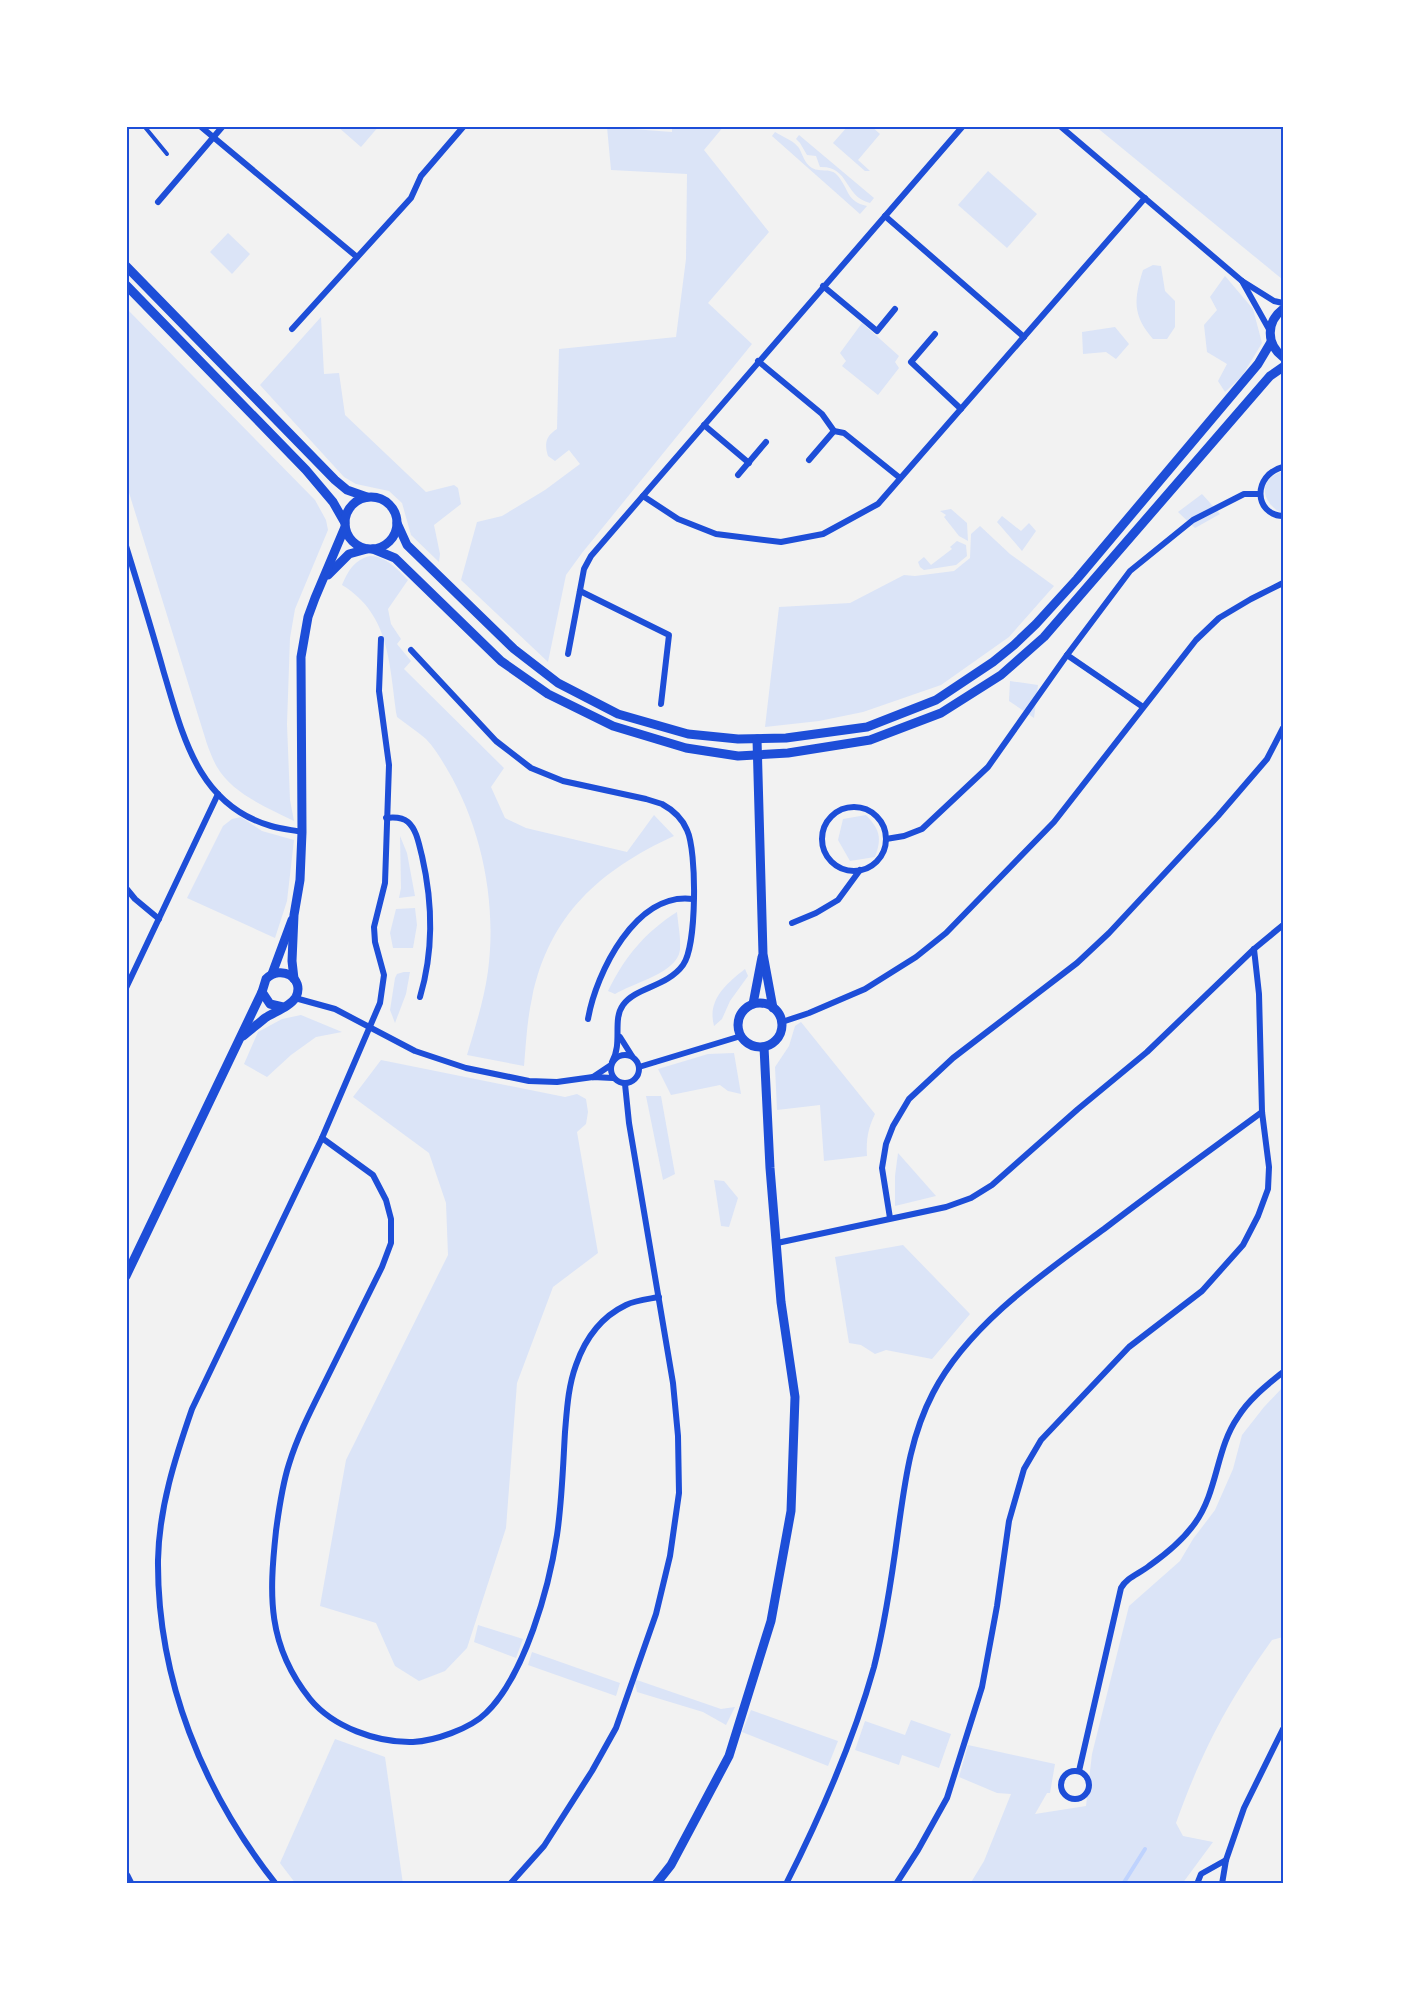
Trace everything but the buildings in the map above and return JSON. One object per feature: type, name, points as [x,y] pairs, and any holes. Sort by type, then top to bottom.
[{"type":"street","points":[[200,126],[357,258]]},
{"type":"street","points":[[158,202],[223,126]]},
{"type":"street","points":[[292,329],[411,198],[421,176],[464,126]]},
{"type":"street","points":[[568,654],[584,569],[591,556],[963,126]]},
{"type":"street","points":[[1060,126],[1242,281],[1274,301],[1283,303]]},
{"type":"street","points":[[642,496],[678,519],[716,534],[782,542],[823,534],[878,504],[1145,198]]},
{"type":"street","points":[[885,216],[1024,337]]},
{"type":"street","points":[[126,266],[335,480],[347,490],[367,497],[379,498],[390,504],[407,545],[514,649],[558,682],[618,714],[688,734],[738,739],[786,738],[867,727],[936,700],[993,662],[1036,624],[1077,579],[1258,364],[1271,342]]},
{"type":"street","points":[[1242,281],[1270,331]]},
{"type":"street","points":[[126,285],[306,471],[333,502],[352,542],[395,558],[501,661],[548,694],[613,726],[686,748],[738,756],[758,756],[870,740],[941,712],[1001,675],[1044,637],[1270,376],[1283,367]]},
{"type":"street","points":[[824,286],[877,331],[895,309]]},
{"type":"street","points":[[1283,309],[1274,318],[1270,331],[1271,342],[1283,357]]},
{"type":"street","points":[[935,334],[911,362],[961,409]]},
{"type":"street","points":[[758,361],[822,414],[834,431],[844,433],[900,478]]},
{"type":"street","points":[[704,425],[749,463]]},
{"type":"street","points":[[809,460],[834,431]]},
{"type":"street","points":[[738,475],[766,442]]},
{"type":"street","points":[[1283,467],[1266,476],[1260,494],[1264,506],[1270,512],[1283,516]]},
{"type":"street","points":[[886,839],[904,836],[922,829],[988,767],[1130,571],[1193,520],[1244,494],[1260,494]]},
{"type":"street","points":[[242,1037],[282,1007],[290,1004],[297,990],[292,961],[302,832],[301,657],[308,617],[350,507],[359,499],[367,497]]},
{"type":"street","points":[[324,579],[349,554],[383,546],[390,541],[396,531],[397,523]]},
{"type":"street","points":[[126,546],[184,737],[200,771],[218,794],[232,806],[257,821],[302,832]]},
{"type":"street","points":[[782,1022],[865,989],[916,957],[946,933],[1054,822],[1196,640],[1219,618],[1283,583]]},
{"type":"street","points":[[580,591],[669,635],[661,704]]},
{"type":"street","points":[[276,1884],[251,1852],[203,1766],[176,1698],[167,1663],[160,1616],[158,1559],[164,1505],[176,1456],[192,1409],[322,1138],[380,1003],[384,982],[374,927],[385,883],[389,765],[379,700],[381,639]]},
{"type":"street","points":[[411,651],[496,741],[531,768],[563,781],[655,801],[675,812],[684,824],[693,856],[692,940],[686,961],[667,980],[623,1004],[618,1016],[617,1052],[611,1074],[618,1082],[625,1084],[636,1078],[639,1067]]},
{"type":"street","points":[[1067,655],[1143,707]]},
{"type":"street","points":[[890,1218],[882,1168],[886,1144],[893,1126],[909,1100],[952,1058],[1077,963],[1109,933],[1218,816],[1267,759],[1283,728]]},
{"type":"street","points":[[757,739],[763,954],[773,1008]]},
{"type":"street","points":[[126,988],[218,794]]},
{"type":"street","points":[[850,807],[863,808],[873,813],[882,823],[886,839],[878,861],[860,870],[846,870],[836,865],[826,854],[823,843],[824,830],[829,820],[839,811],[850,807]]},
{"type":"street","points":[[386,818],[399,818],[411,826],[417,839],[426,878],[431,935],[428,968],[420,997]]},
{"type":"street","points":[[792,922],[816,913],[838,900],[860,870]]},
{"type":"street","points":[[126,888],[135,899],[159,919]]},
{"type":"street","points":[[588,1019],[600,979],[618,943],[647,914],[661,904],[675,899],[693,899]]},
{"type":"street","points":[[126,1276],[242,1037],[262,992],[264,982],[272,974],[294,915]]},
{"type":"street","points":[[777,1243],[946,1207],[971,1198],[992,1185],[1078,1109],[1148,1052],[1254,949],[1283,925]]},
{"type":"street","points":[[896,1884],[947,1798],[982,1687],[997,1606],[1009,1521],[1024,1469],[1041,1440],[1130,1347],[1202,1291],[1243,1245],[1258,1216],[1268,1189],[1269,1167],[1262,1112],[1259,994],[1254,949]]},
{"type":"street","points":[[753,1005],[763,954]]},
{"type":"street","points":[[272,974],[283,972],[294,979]]},
{"type":"street","points":[[262,992],[270,1004],[282,1007]]},
{"type":"street","points":[[295,998],[335,1009],[415,1051],[466,1068],[529,1081],[557,1082],[593,1077],[613,1078]]},
{"type":"street","points":[[764,1004],[773,1008],[780,1015],[782,1022],[778,1038],[764,1047],[750,1045],[738,1029],[739,1018],[753,1005],[764,1004]]},
{"type":"street","points":[[618,1034],[639,1067]]},
{"type":"street","points":[[639,1067],[741,1036]]},
{"type":"street","points":[[656,1884],[671,1866],[729,1756],[773,1610],[791,1511],[795,1397],[781,1302],[770,1167],[764,1047]]},
{"type":"street","points":[[593,1077],[622,1055],[632,1057]]},
{"type":"street","points":[[510,1884],[544,1846],[592,1771],[616,1728],[656,1614],[670,1556],[679,1493],[678,1436],[673,1383],[629,1123],[625,1084]]},
{"type":"street","points":[[786,1884],[843,1761],[874,1667],[914,1437],[933,1392],[949,1367],[990,1319],[1039,1277],[1262,1112]]},
{"type":"street","points":[[322,1138],[373,1175],[386,1200],[392,1219],[391,1243],[382,1267],[304,1425],[289,1463],[280,1499],[271,1594],[277,1635],[286,1661],[297,1682],[314,1703],[351,1728],[389,1742],[416,1742],[440,1737],[484,1716],[503,1694],[519,1663],[541,1606],[554,1547],[568,1389],[576,1363],[589,1337],[607,1316],[628,1304],[659,1297]]},
{"type":"street","points":[[1079,1771],[1120,1588],[1125,1580],[1148,1567],[1177,1544],[1196,1521],[1208,1498],[1228,1437],[1238,1416],[1283,1372]]},
{"type":"street","points":[[1222,1884],[1226,1860],[1244,1808],[1283,1729]]},
{"type":"street","points":[[1079,1771],[1088,1781],[1088,1791],[1081,1797],[1072,1799],[1064,1794],[1061,1781],[1070,1772],[1079,1771]]},
{"type":"street","points":[[1197,1884],[1201,1874],[1226,1860]]},
{"type":"street","points":[[126,1876],[130,1884]]},
{"type":"lane","points":[[144,126],[167,154]]},
{"type":"shaded area","points":[[337,126],[379,126],[361,147]]},
{"type":"shaded area","points":[[672,126],[724,126],[704,150],[769,232],[708,303],[752,344],[566,575],[548,662],[461,580],[477,522],[502,516],[545,490],[580,464],[569,450],[555,461],[548,456],[547,451],[548,437],[557,429],[559,349],[676,337],[686,259],[687,174],[611,170],[607,127],[672,132]]},
{"type":"shaded area","points":[[848,126],[871,126],[880,134],[858,160],[870,171],[865,171],[833,143]]},
{"type":"shaded area","points":[[1095,126],[1283,126],[1283,279],[1282,279]]},
{"type":"shaded area","points":[[775,132],[797,145],[809,166],[835,173],[849,195],[855,201],[867,206],[860,214],[772,136]]},
{"type":"shaded area","points":[[799,135],[874,198],[870,203],[855,194],[837,171],[820,167],[816,156],[807,155],[796,139]]},
{"type":"shaded area","points":[[988,171],[1037,214],[1007,248],[958,205]]},
{"type":"shaded area","points":[[228,233],[250,254],[232,274],[210,252]]},
{"type":"shaded area","points":[[1153,265],[1161,266],[1165,291],[1175,301],[1175,327],[1167,339],[1153,339],[1138,314],[1137,298],[1143,270]]},
{"type":"shaded area","points":[[1225,276],[1253,309],[1262,343],[1242,376],[1225,392],[1218,381],[1227,364],[1207,352],[1204,325],[1217,310],[1210,297]]},
{"type":"shaded area","points":[[126,308],[315,500],[326,520],[328,530],[295,609],[290,638],[287,724],[290,800],[294,821],[251,799],[232,785],[217,767],[207,744],[126,483]]},
{"type":"shaded area","points":[[321,317],[324,374],[339,373],[345,415],[426,492],[454,485],[458,488],[461,504],[434,525],[440,554],[439,562],[411,535],[402,503],[389,491],[356,484],[344,477],[260,385]]},
{"type":"shaded area","points":[[862,323],[899,356],[895,362],[899,368],[878,395],[842,366],[846,361],[840,353]]},
{"type":"shaded area","points":[[1115,327],[1129,344],[1116,359],[1106,352],[1083,354],[1082,332]]},
{"type":"shaded area","points":[[1283,472],[1283,514],[1271,505],[1265,493],[1268,481]]},
{"type":"shaded area","points":[[1202,494],[1220,514],[1195,528],[1178,512]]},
{"type":"shaded area","points":[[951,509],[967,523],[968,541],[959,536],[944,517],[946,515],[940,511]]},
{"type":"shaded area","points":[[1002,516],[1021,531],[1029,523],[1036,531],[1022,551],[997,522]]},
{"type":"shaded area","points":[[980,526],[1010,554],[1054,586],[1009,637],[941,685],[863,712],[819,721],[765,727],[779,607],[850,603],[904,575],[915,576],[954,571],[970,558],[971,534]]},
{"type":"shaded area","points":[[957,541],[966,545],[967,556],[956,565],[924,570],[920,567],[918,562],[924,557],[931,565],[952,549],[950,547]]},
{"type":"shaded area","points":[[370,556],[386,561],[408,580],[388,609],[391,624],[401,639],[397,644],[411,661],[404,669],[504,768],[491,787],[505,818],[526,828],[627,852],[654,815],[674,836],[647,849],[601,880],[565,919],[551,942],[540,969],[530,1006],[524,1066],[467,1055],[482,1003],[488,971],[490,919],[484,867],[469,816],[447,769],[426,739],[397,717],[389,660],[379,626],[358,597],[342,585],[352,567],[360,560]]},
{"type":"shaded area","points":[[1010,681],[1038,685],[1034,718],[1009,701]]},
{"type":"shaded area","points":[[866,815],[878,834],[879,845],[875,857],[850,861],[838,840],[843,819]]},
{"type":"shaded area","points":[[241,817],[262,831],[294,840],[287,901],[275,938],[187,898],[223,826],[232,819]]},
{"type":"shaded area","points":[[400,836],[407,853],[415,896],[399,898],[401,888]]},
{"type":"shaded area","points":[[415,908],[417,925],[413,948],[393,948],[390,933],[396,909]]},
{"type":"shaded area","points":[[677,912],[680,950],[671,965],[653,977],[615,994],[608,991],[636,947],[655,928]]},
{"type":"shaded area","points":[[745,969],[748,976],[730,1001],[722,1019],[714,1026],[713,1008],[716,1000],[725,987]]},
{"type":"shaded area","points":[[410,972],[406,994],[395,1023],[390,1010],[395,978],[397,974]]},
{"type":"shaded area","points":[[301,1015],[342,1032],[316,1037],[291,1055],[267,1077],[244,1064],[258,1032],[282,1019]]},
{"type":"shaded area","points":[[801,1022],[875,1114],[868,1134],[867,1156],[824,1161],[820,1105],[777,1110],[775,1067],[789,1046],[795,1026]]},
{"type":"shaded area","points":[[734,1053],[741,1094],[728,1091],[720,1085],[671,1095],[658,1069],[708,1054]]},
{"type":"shaded area","points":[[381,1060],[565,1097],[577,1094],[586,1099],[588,1112],[586,1124],[577,1132],[598,1253],[553,1287],[517,1383],[506,1528],[467,1648],[445,1671],[419,1681],[395,1666],[376,1623],[320,1606],[346,1460],[448,1255],[446,1203],[429,1153],[353,1097]]},
{"type":"shaded area","points":[[646,1096],[661,1096],[675,1174],[663,1180]]},
{"type":"shaded area","points":[[898,1153],[936,1196],[895,1206]]},
{"type":"shaded area","points":[[714,1180],[724,1181],[738,1198],[729,1227],[721,1226]]},
{"type":"shaded area","points":[[903,1245],[970,1314],[932,1359],[886,1350],[875,1354],[861,1345],[849,1343],[835,1257]]},
{"type":"shaded area","points":[[1283,1387],[1283,1637],[1272,1640],[1229,1706],[1195,1773],[1176,1823],[1183,1836],[1213,1842],[1182,1884],[970,1884],[984,1861],[1011,1794],[997,1793],[959,1777],[968,1745],[1055,1764],[1050,1793],[1047,1793],[1035,1814],[1086,1806],[1092,1754],[1129,1606],[1180,1561],[1215,1510],[1233,1469],[1242,1435]]},
{"type":"shaded area","points":[[478,1625],[523,1639],[516,1658],[474,1642]]},
{"type":"shaded area","points":[[532,1652],[620,1683],[616,1696],[528,1665]]},
{"type":"shaded area","points":[[634,1679],[721,1709],[735,1707],[726,1725],[703,1712],[637,1692]]},
{"type":"shaded area","points":[[751,1710],[838,1741],[828,1766],[742,1732]]},
{"type":"shaded area","points":[[911,1720],[951,1734],[939,1768],[902,1755],[899,1765],[855,1750],[865,1721],[905,1735]]},
{"type":"shaded area","points":[[335,1739],[385,1757],[403,1884],[296,1884],[280,1863]]},
{"type":"waterway","points":[[1123,1884],[1145,1849]]}]
